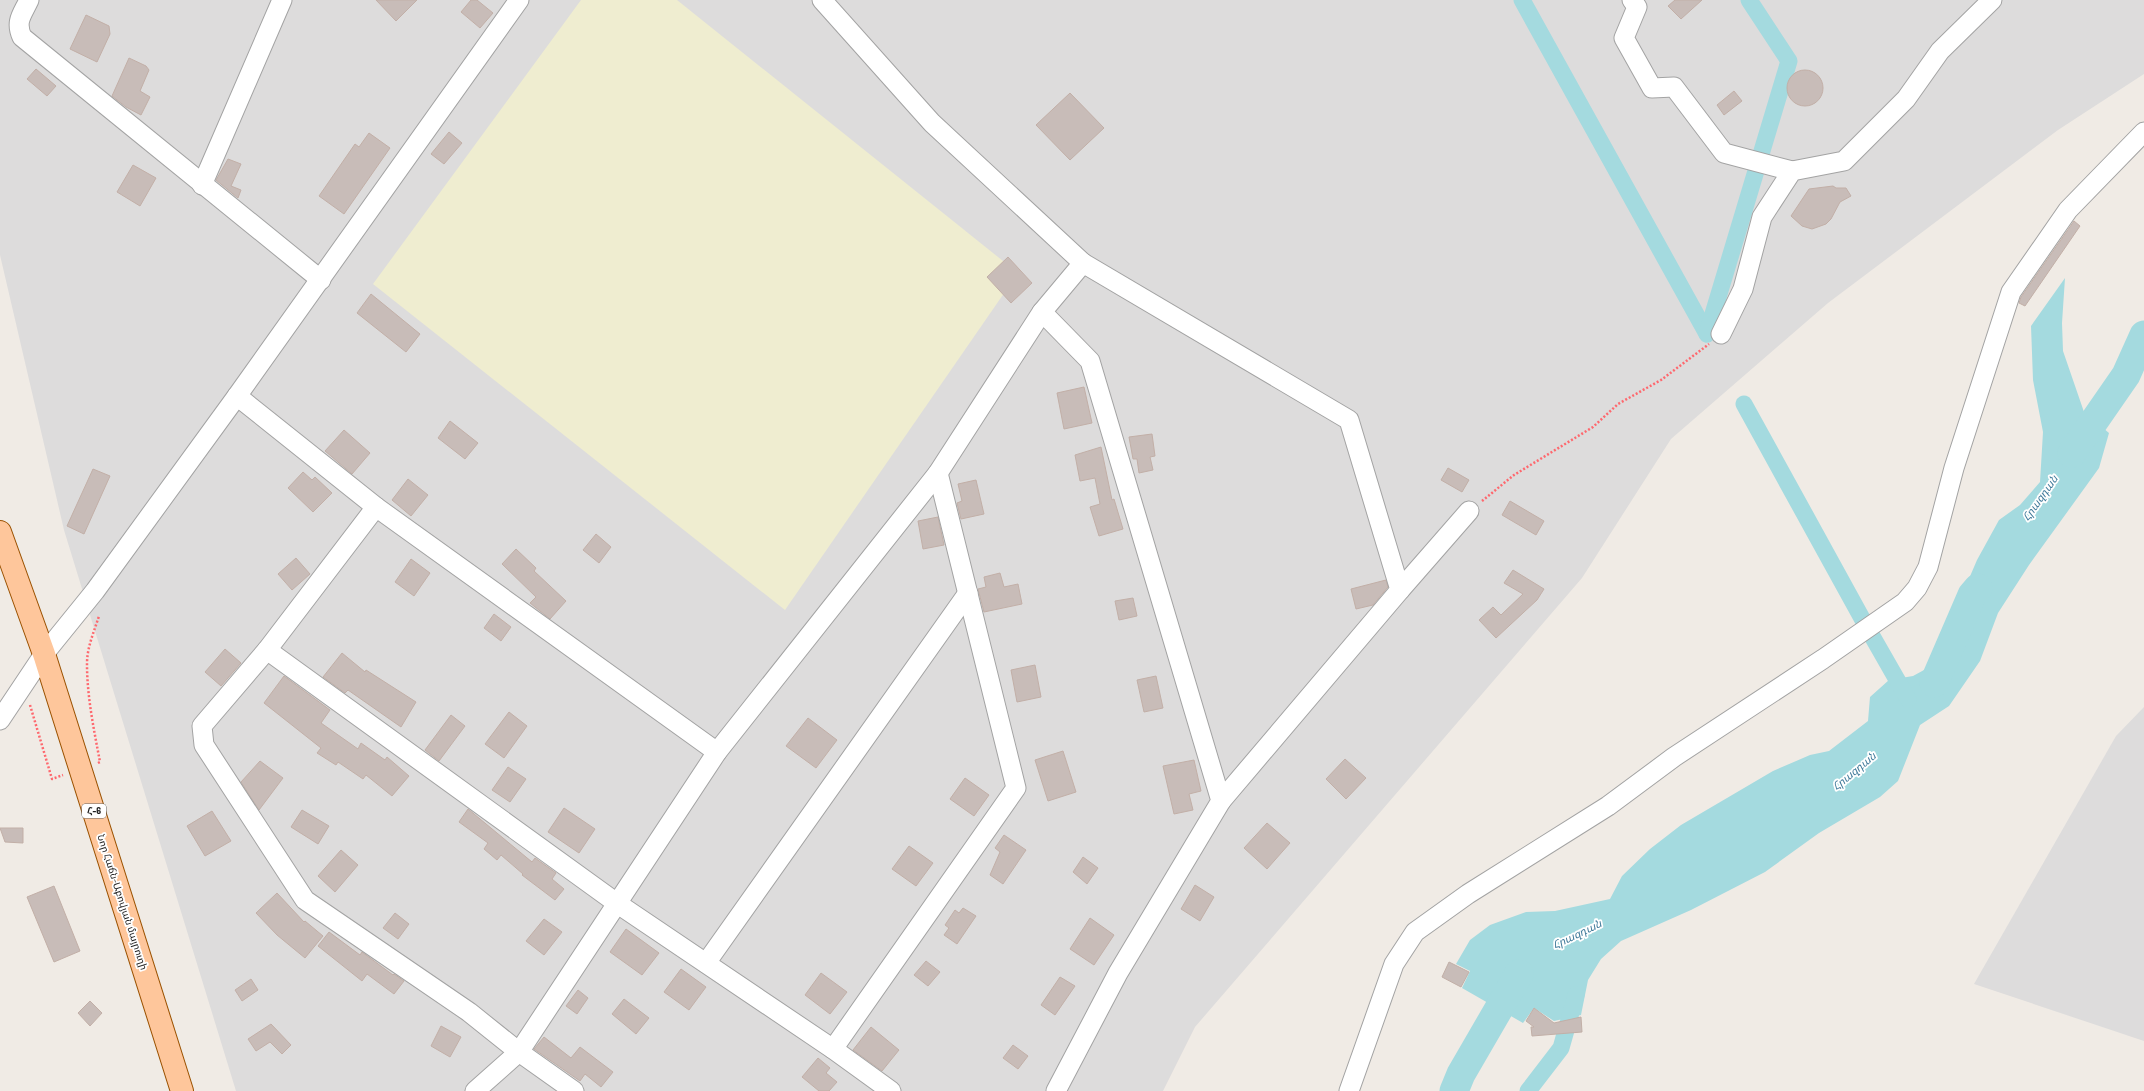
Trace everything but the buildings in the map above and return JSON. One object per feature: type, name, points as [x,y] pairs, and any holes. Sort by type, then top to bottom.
[{"type":"main road","name":"Նոր Հաճն-Աբովյան մայրուղի","points":[[0,532],[44,654],[182,1091]]},
{"type":"street","points":[[29,0],[19,19],[18,28],[22,37],[202,185],[321,280]]},
{"type":"street","points":[[202,185],[282,0]]},
{"type":"street","points":[[0,720],[44,654],[95,591],[238,396],[519,0]]},
{"type":"street","points":[[822,0],[932,123],[1083,263],[1349,420],[1400,590]]},
{"type":"street","points":[[1632,0],[1637,7],[1624,38],[1652,88],[1674,87],[1724,153],[1792,171],[1844,161],[1906,99],[1940,51],[1992,0]]},
{"type":"street","points":[[1349,1091],[1394,964],[1415,932],[1468,894],[1608,806],[1674,757],[1823,659],[1905,602],[1917,588],[1928,567],[1954,468],[2011,292],[2068,210],[2144,132]]},
{"type":"street","points":[[1721,334],[1743,289],[1762,217],[1792,171]]},
{"type":"street","points":[[475,1091],[519,1052],[717,752],[938,473],[1042,312],[1083,263]]},
{"type":"street","points":[[1042,312],[1090,361],[1220,801]]},
{"type":"street","points":[[238,396],[376,507],[717,752]]},
{"type":"street","points":[[833,1049],[1016,788],[938,473]]},
{"type":"street","points":[[376,507],[267,650],[202,726],[204,745],[305,900],[469,1012],[519,1052],[574,1091]]},
{"type":"street","points":[[1056,1091],[1118,973],[1174,881],[1220,801],[1469,511]]},
{"type":"street","points":[[706,963],[968,593]]},
{"type":"street","points":[[267,650],[618,904],[833,1049],[891,1091]]},
{"type":"path","points":[[1469,511],[1514,475],[1593,427],[1618,404],[1661,380],[1721,334]]},
{"type":"path","points":[[24,684],[52,779],[100,762],[92,716],[87,664],[90,643],[100,612]]},
{"type":"shaded area","points":[[0,0],[2144,0],[2144,74],[2058,130],[1828,303],[1671,439],[1582,578],[1195,1027],[1163,1091],[236,1091],[64,530],[0,255]]},
{"type":"shaded area","points":[[581,0],[677,0],[1018,273],[785,610],[373,284]]},
{"type":"shaded area","points":[[2144,707],[2144,1041],[1974,984],[2116,736]]},
{"type":"water","points":[[2065,278],[2062,323],[2063,351],[2084,412],[2109,433],[2099,468],[2029,565],[1998,613],[1980,661],[1949,706],[1920,725],[1898,781],[1880,797],[1819,833],[1765,872],[1691,910],[1621,941],[1601,959],[1588,980],[1581,1015],[1554,1021],[1534,1008],[1523,1023],[1462,988],[1470,971],[1456,964],[1470,940],[1490,925],[1526,912],[1555,911],[1610,899],[1622,876],[1650,849],[1681,825],[1773,771],[1810,755],[1829,751],[1868,721],[1870,697],[1889,680],[1913,676],[1935,664],[1959,636],[1962,595],[1977,560],[1999,520],[2020,505],[2040,482],[2043,432],[2033,380],[2031,326]]},
{"type":"waterway","points":[[1522,0],[1707,334]]},
{"type":"waterway","points":[[1707,334],[1789,61],[1749,0]]},
{"type":"waterway","name":"Հրազդան","points":[[2072,453],[2126,375],[2144,335]]},
{"type":"waterway","points":[[1744,404],[1908,699]]},
{"type":"waterway","name":"Հրազդան","points":[[1934,683],[1972,595],[1978,588]]},
{"type":"waterway","name":"Հրազդան","points":[[1454,1091],[1461,1074],[1519,974]]},
{"type":"waterway","points":[[1528,1091],[1561,1048],[1576,995]]}]
